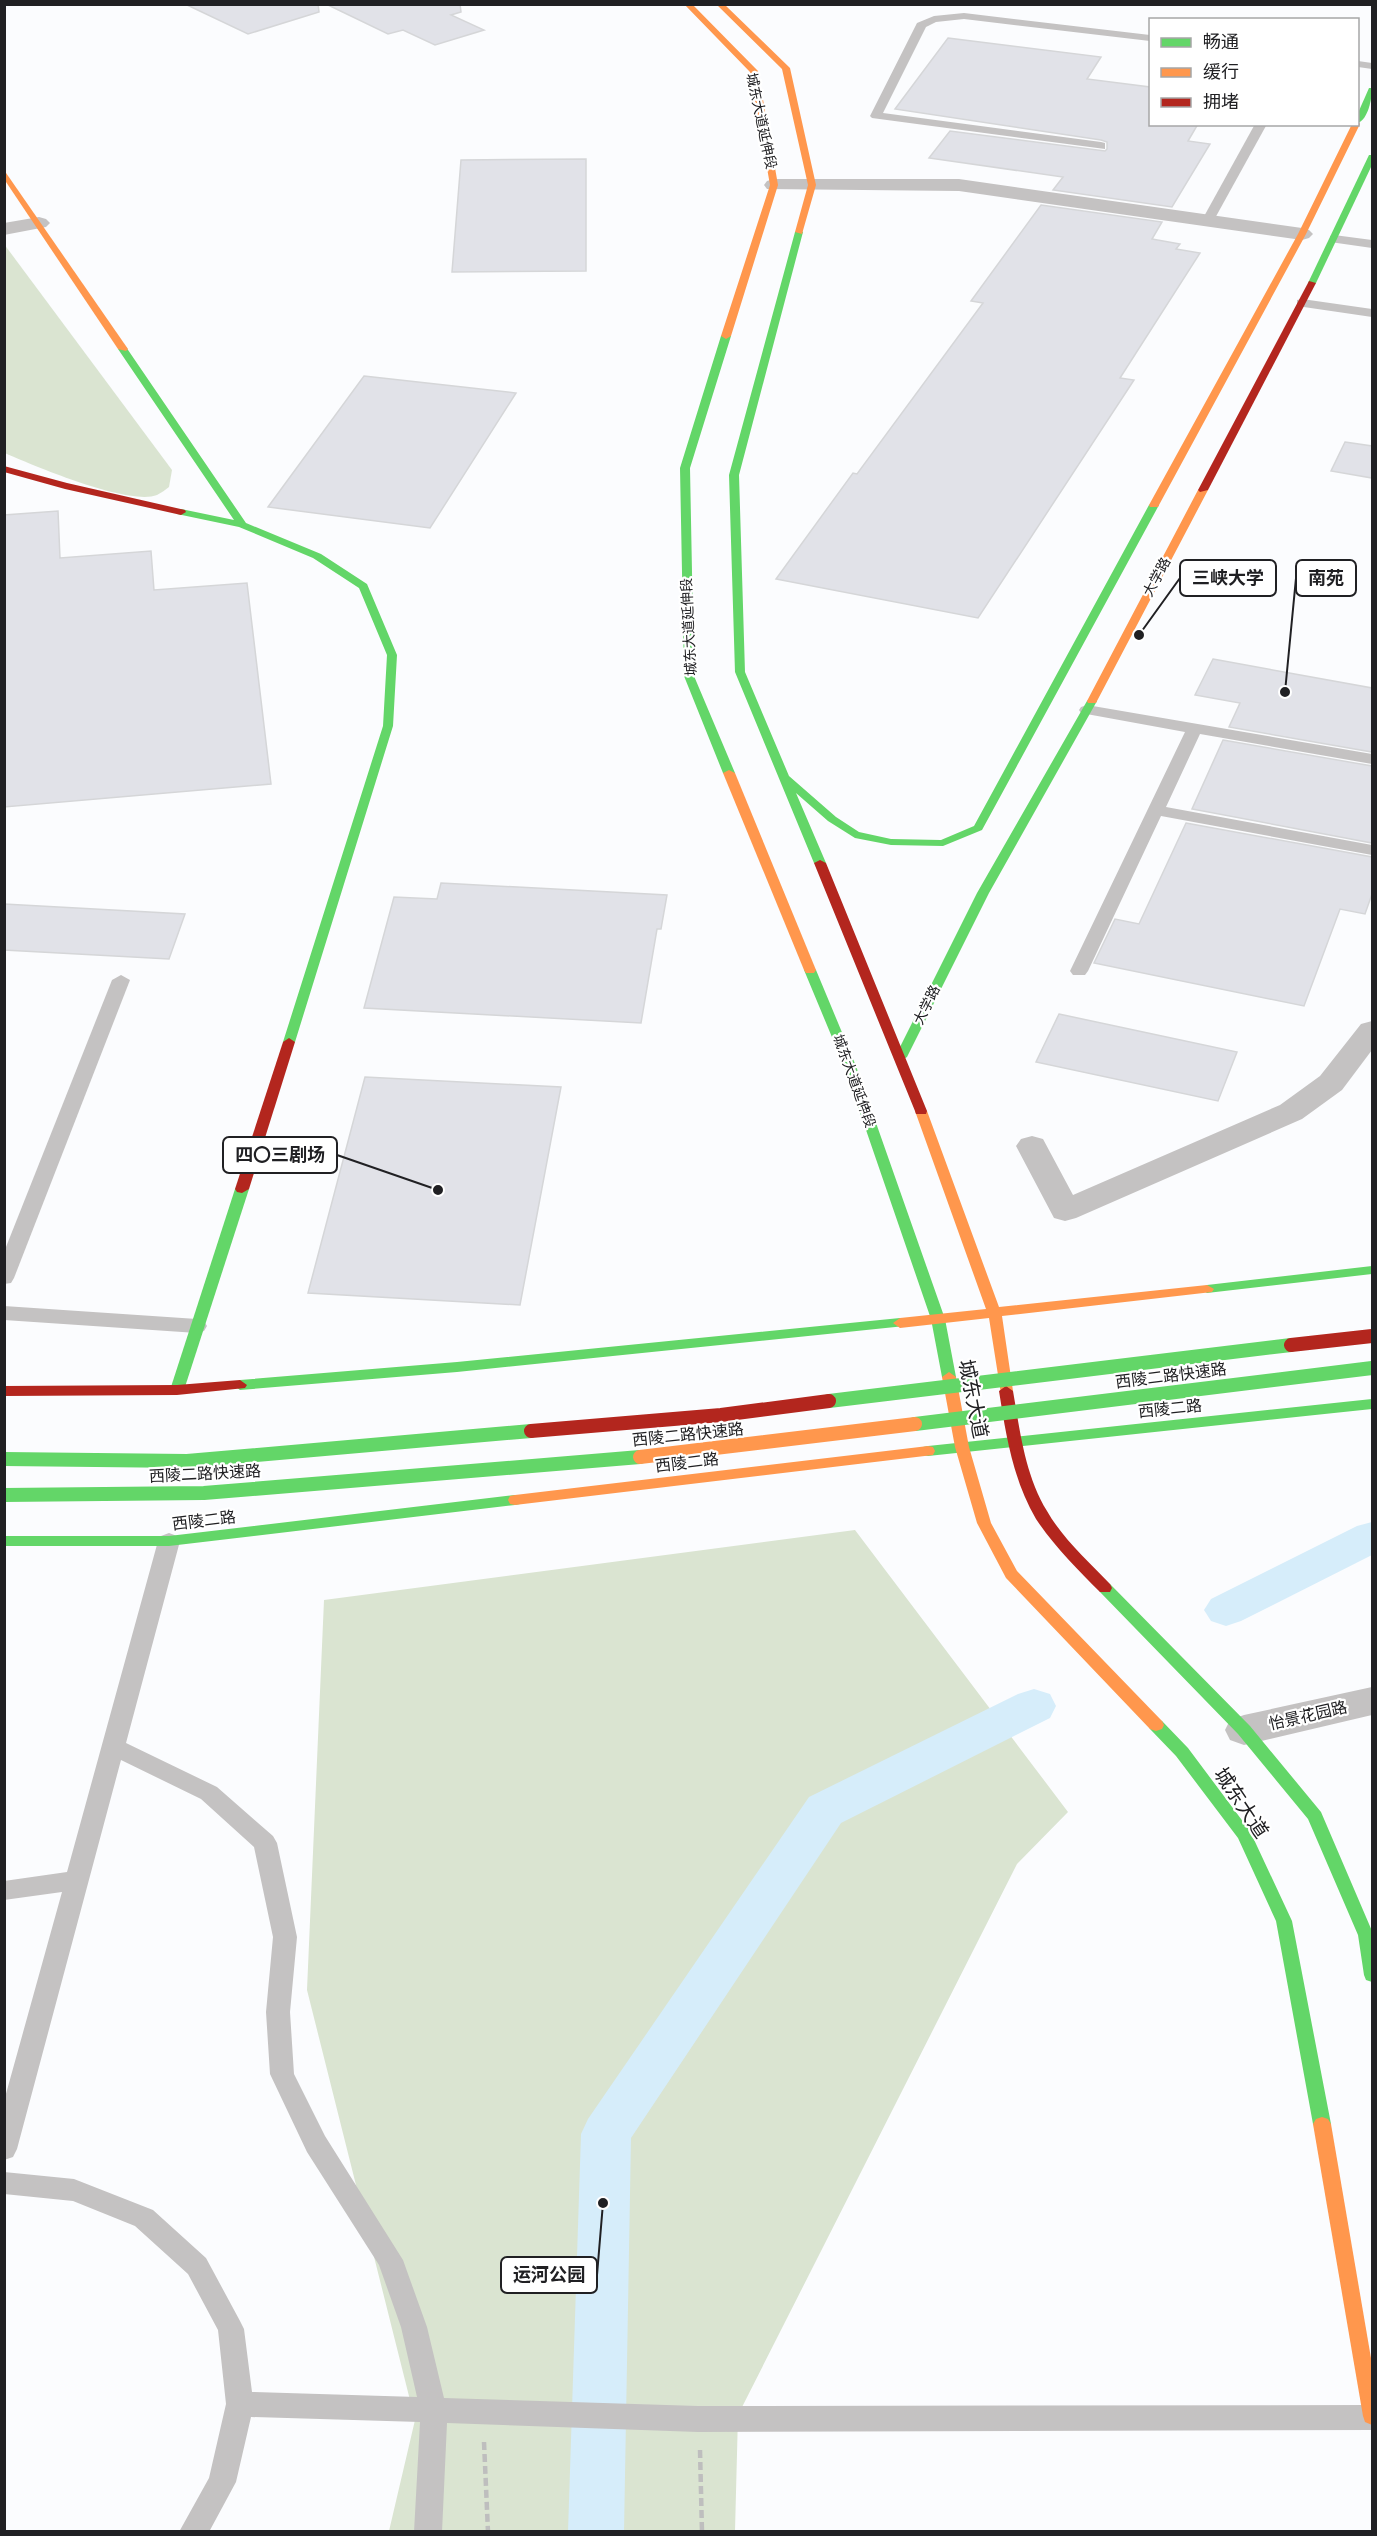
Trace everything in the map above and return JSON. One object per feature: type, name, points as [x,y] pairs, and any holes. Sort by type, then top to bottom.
[{"type":"main road","name":"城东大道延伸段","points":[[687,4],[754,71],[774,185],[684,468],[689,676],[850,1066],[938,1319]]},
{"type":"main road","name":"城东大道延伸段","points":[[719,4],[786,68],[812,185],[734,475],[740,672],[787,779],[901,1057],[995,1314]]},
{"type":"main road","points":[[1359,119],[1372,90]]},
{"type":"main road","points":[[787,779],[832,819],[855,835],[891,842],[942,843],[978,828],[1302,234],[1356,126]]},
{"type":"main road","name":"大学路","points":[[901,1057],[982,893],[1087,710],[1302,303],[1372,157]]},
{"type":"main road","points":[[4,172],[242,525]]},
{"type":"main road","points":[[4,469],[65,486],[242,525],[317,556],[363,586],[392,655],[387,726],[329,918],[177,1390]]},
{"type":"main road","points":[[4,1391],[177,1390],[468,1366],[995,1314],[1372,1270]]},
{"type":"main road","name":"城东大道","points":[[995,1314],[1014,1442],[1035,1503],[1071,1553],[1244,1730],[1315,1816],[1366,1935],[1372,1975]]},
{"type":"main road","name":"城东大道","points":[[938,1319],[962,1447],[984,1523],[1011,1574],[1182,1752],[1244,1835],[1284,1921],[1315,2080],[1372,2417]]},
{"type":"main road","name":"西陵二路快速路","points":[[4,1459],[187,1461],[721,1415],[1208,1354],[1372,1336]]},
{"type":"main road","name":"西陵二路快速路","points":[[4,1495],[204,1493],[662,1455],[1372,1368]]},
{"type":"main road","name":"西陵二路","points":[[4,1541],[169,1542],[962,1447],[1372,1404]]},
{"type":"street","points":[[774,185],[959,185],[1302,234]]},
{"type":"street","points":[[4,229],[39,223]]},
{"type":"street","points":[[1032,1146],[1065,1211],[1291,1112],[1331,1083],[1372,1030]]},
{"type":"street","name":"怡景花园路","points":[[1244,1730],[1372,1701]]},
{"type":"lane","points":[[1101,146],[876,116],[921,25],[934,19],[964,15],[1149,38]]},
{"type":"lane","points":[[1208,220],[1260,126]]},
{"type":"lane","points":[[1334,239],[1372,244]]},
{"type":"lane","points":[[1302,303],[1372,313]]},
{"type":"lane","points":[[1087,710],[1372,759]]},
{"type":"lane","points":[[1079,971],[1195,728]]},
{"type":"lane","points":[[1156,810],[1372,850]]},
{"type":"lane","points":[[4,1278],[121,980]]},
{"type":"lane","points":[[4,1313],[197,1326]]},
{"type":"lane","points":[[4,2149],[169,1542]]},
{"type":"lane","points":[[114,1747],[209,1792],[265,1843],[285,1937],[278,2012],[282,2074],[316,2144],[390,2260],[414,2327],[434,2412],[428,2532]]},
{"type":"lane","points":[[4,1891],[78,1880]]},
{"type":"lane","points":[[4,2183],[74,2190],[144,2218],[197,2266],[231,2329],[240,2404],[222,2482],[193,2532]]},
{"type":"lane","points":[[240,2404],[698,2419],[1372,2417]]},
{"type":"path","points":[[483,2411],[488,2532]]},
{"type":"path","points":[[698,2419],[702,2532]]},
{"type":"green space","points":[[4,244],[172,470],[169,487],[157,495],[144,497],[104,490],[58,475],[5,453]]},
{"type":"green space","points":[[855,1530],[1068,1812],[1017,1864],[738,2415],[735,2531],[389,2531],[415,2420],[307,1990],[324,1600]]},
{"type":"building","points":[[185,4],[318,4],[319,12],[248,34]]},
{"type":"building","points":[[326,4],[460,4],[461,12],[451,15],[484,30],[435,45],[403,30],[388,34]]},
{"type":"building","points":[[948,38],[1101,57],[1087,79],[1149,87],[1149,126],[1197,126],[1188,141],[1210,144],[1172,207],[1053,190],[1063,177],[929,158],[950,131],[1105,151],[1107,142],[895,109]]},
{"type":"building","points":[[586,159],[586,271],[452,272],[461,160]]},
{"type":"building","points":[[1041,205],[1162,222],[1152,239],[1180,244],[1176,249],[1200,253],[1120,378],[1134,380],[978,618],[776,579],[853,473],[857,474],[983,303],[971,301]]},
{"type":"building","points":[[364,376],[516,393],[430,528],[268,507]]},
{"type":"building","points":[[1345,442],[1372,446],[1372,478],[1331,471]]},
{"type":"building","points":[[58,511],[60,558],[151,551],[154,590],[247,583],[271,784],[4,807],[4,515]]},
{"type":"building","points":[[1213,659],[1372,688],[1372,752],[1229,727],[1240,703],[1195,695]]},
{"type":"building","points":[[1223,740],[1372,766],[1372,843],[1192,809]]},
{"type":"building","points":[[1186,823],[1372,857],[1372,894],[1365,914],[1340,909],[1304,1006],[1094,963],[1115,919],[1139,924]]},
{"type":"building","points":[[441,883],[667,895],[661,929],[657,929],[641,1023],[364,1008],[394,897],[437,899]]},
{"type":"building","points":[[4,904],[185,914],[169,959],[4,950]]},
{"type":"building","points":[[1059,1014],[1237,1052],[1218,1101],[1036,1062]]},
{"type":"building","points":[[365,1077],[561,1087],[520,1305],[308,1293]]},
{"type":"waterway","points":[[1226,1610],[1372,1537]]},
{"type":"waterway","points":[[596,2532],[606,2134],[825,1810],[1034,1706]]},
{"type":"traffic: fast","points":[[1359,119],[1372,90]]},
{"type":"traffic: fast","points":[[1312,283],[1372,157]]},
{"type":"traffic: fast","points":[[799,232],[734,475],[740,672],[820,863]]},
{"type":"traffic: fast","points":[[726,336],[685,468],[689,676],[729,773]]},
{"type":"traffic: fast","points":[[123,349],[242,525]]},
{"type":"traffic: fast","points":[[787,779],[832,819],[855,835],[891,842],[943,843],[978,828],[1154,505]]},
{"type":"traffic: fast","points":[[181,512],[242,525],[317,556],[363,586],[392,655],[388,726],[289,1042]]},
{"type":"traffic: fast","points":[[901,1057],[983,893],[1092,701]]},
{"type":"traffic: fast","points":[[810,970],[850,1066],[938,1319],[949,1377]]},
{"type":"traffic: fast","points":[[177,1390],[242,1189]]},
{"type":"traffic: fast","points":[[1207,1289],[1372,1270]]},
{"type":"traffic: fast","points":[[240,1385],[457,1367],[900,1323]]},
{"type":"traffic: fast","points":[[829,1401],[1291,1345]]},
{"type":"traffic: fast","points":[[915,1424],[1372,1368]]},
{"type":"traffic: fast","points":[[928,1451],[1372,1404]]},
{"type":"traffic: fast","points":[[4,1459],[187,1461],[531,1431]]},
{"type":"traffic: fast","points":[[4,1495],[204,1493],[640,1457]]},
{"type":"traffic: fast","points":[[4,1541],[169,1541],[515,1500]]},
{"type":"traffic: fast","points":[[1105,1588],[1244,1730],[1315,1816],[1366,1935],[1372,1975]]},
{"type":"traffic: fast","points":[[1156,1725],[1182,1752],[1244,1835],[1284,1921],[1322,2124]]},
{"type":"traffic: slow","points":[[687,4],[754,71],[774,185],[726,336]]},
{"type":"traffic: slow","points":[[719,4],[786,68],[812,185],[799,232]]},
{"type":"traffic: slow","points":[[1154,505],[1302,234],[1355,126]]},
{"type":"traffic: slow","points":[[4,172],[123,349]]},
{"type":"traffic: slow","points":[[1092,701],[1203,490]]},
{"type":"traffic: slow","points":[[729,773],[810,970]]},
{"type":"traffic: slow","points":[[921,1111],[995,1314],[1006,1391]]},
{"type":"traffic: slow","points":[[900,1323],[1207,1289]]},
{"type":"traffic: slow","points":[[949,1377],[962,1447],[984,1523],[1011,1574],[1156,1725]]},
{"type":"traffic: slow","points":[[640,1457],[915,1424]]},
{"type":"traffic: slow","points":[[515,1500],[928,1451]]},
{"type":"traffic: slow","points":[[1322,2124],[1372,2416]]},
{"type":"traffic: jam","points":[[1203,490],[1312,283]]},
{"type":"traffic: jam","points":[[4,469],[65,486],[181,512]]},
{"type":"traffic: jam","points":[[820,863],[921,1111]]},
{"type":"traffic: jam","points":[[242,1189],[289,1042]]},
{"type":"traffic: jam","points":[[1291,1345],[1372,1336]]},
{"type":"traffic: jam","points":[[4,1391],[177,1390],[240,1385]]},
{"type":"traffic: jam","points":[[1006,1391],[1020,1462],[1035,1503],[1058,1537],[1105,1588]]},
{"type":"traffic: jam","points":[[531,1431],[721,1415],[829,1401]]},
{"type":"place","name":"三峡大学","points":[[1139,635]]},
{"type":"place","name":"南苑","points":[[1285,692]]},
{"type":"place","name":"四〇三剧场","points":[[438,1190]]},
{"type":"place","name":"运河公园","points":[[603,2203]]}]
